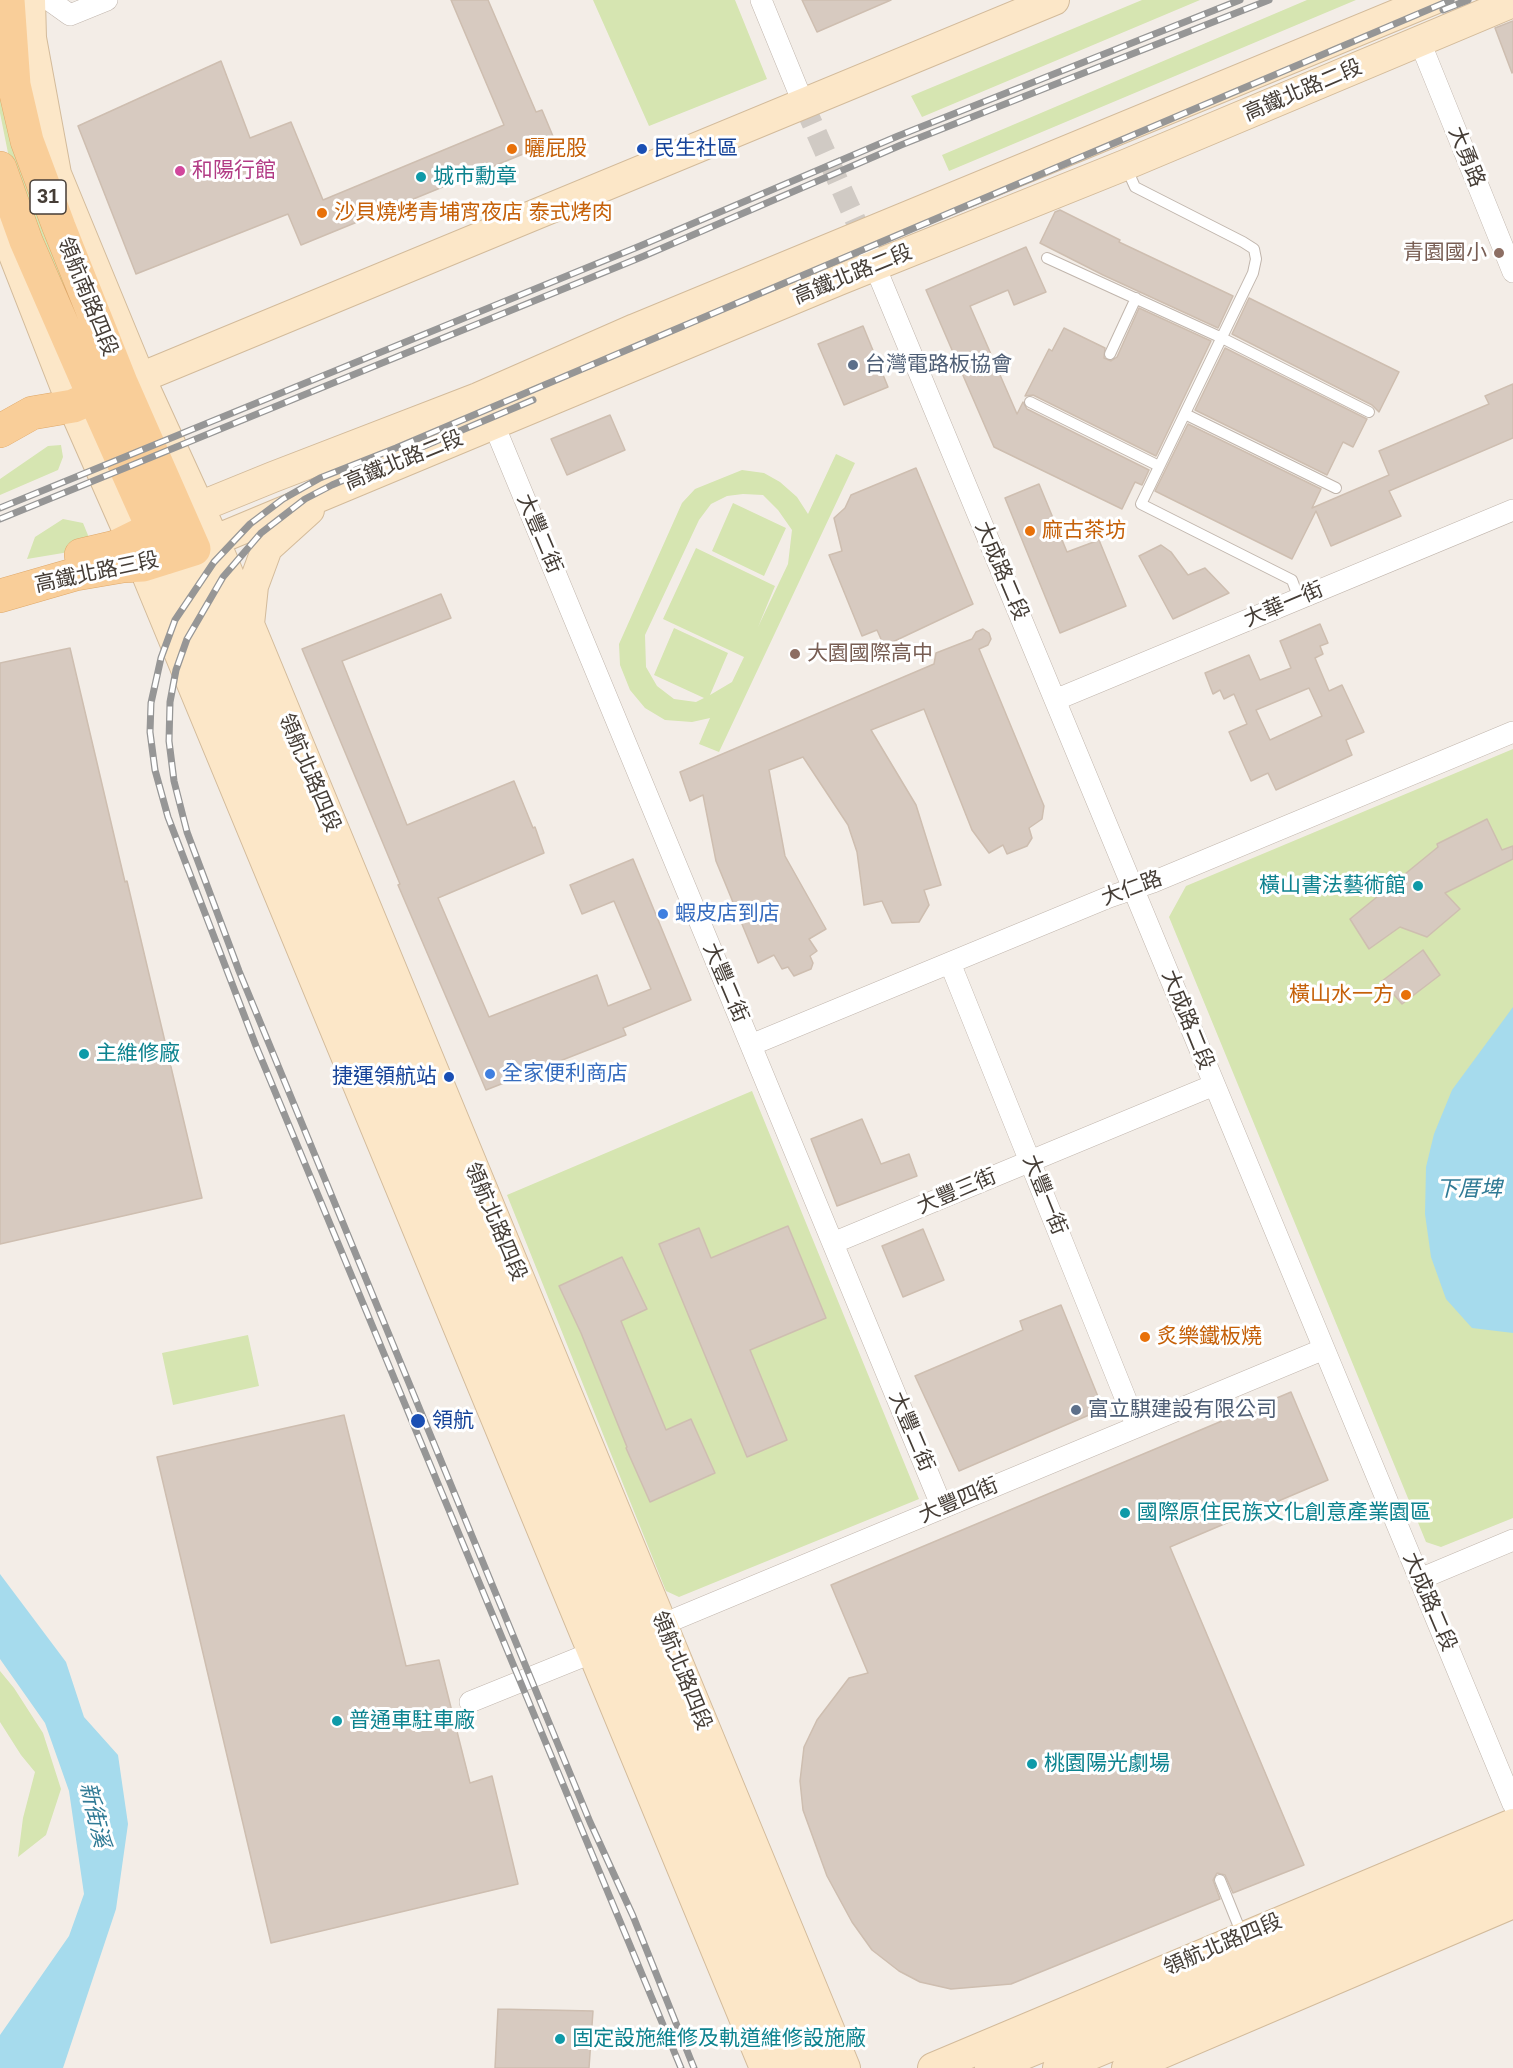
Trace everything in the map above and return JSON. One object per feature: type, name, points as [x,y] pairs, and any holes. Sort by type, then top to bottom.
[{"type":"main road","name":"領航南路四段","points":[[8,0],[15,85],[27,141],[59,227],[107,391]]},
{"type":"main road","name":"領航南路四段","points":[[0,168],[27,241],[107,391]]},
{"type":"main road","points":[[0,431],[32,413],[107,391]]},
{"type":"main road","points":[[0,455],[34,437],[107,391]]},
{"type":"main road","name":"領航北路四段","points":[[107,391],[173,538]]},
{"type":"main road","name":"高鐵北路三段","points":[[0,577],[115,547],[173,538]]},
{"type":"main road","name":"高鐵北路三段","points":[[0,596],[76,574],[123,566],[173,538]]},
{"type":"street","name":"領航南路四段","points":[[30,0],[31,38],[56,174],[107,391]]},
{"type":"street","points":[[49,0],[70,15],[107,0]]},
{"type":"street","points":[[761,0],[804,105]]},
{"type":"street","points":[[107,391],[1054,0]]},
{"type":"street","name":"高鐵北路二段","points":[[173,538],[634,329],[1432,0]]},
{"type":"street","name":"高鐵北路二段","points":[[173,538],[329,492],[1125,165],[1513,2]]},
{"type":"street","name":"大勇路","points":[[1420,42],[1513,272]]},
{"type":"street","name":"31","points":[[0,219],[107,391]]},
{"type":"street","name":"大成路二段","points":[[862,235],[1513,1804]]},
{"type":"street","name":"領航北路四段","points":[[107,391],[173,538],[417,1103],[628,1638],[765,2068]]},
{"type":"street","name":"大豐二街","points":[[494,425],[942,1508]]},
{"type":"street","points":[[249,627],[253,586],[267,548],[329,492]]},
{"type":"street","name":"大華一街","points":[[1055,700],[1513,510]]},
{"type":"street","name":"領航北路四段","points":[[173,538],[249,627],[788,2068]]},
{"type":"street","name":"領航北路四段","points":[[173,538],[628,1638],[818,2068]]},
{"type":"street","name":"大仁路","points":[[751,1046],[1513,732]]},
{"type":"street","name":"大豐一街","points":[[950,963],[1137,1427]]},
{"type":"street","name":"大豐三街","points":[[833,1243],[1214,1085]]},
{"type":"street","name":"大豐四街","points":[[470,1702],[1324,1349]]},
{"type":"street","points":[[1419,1579],[1513,1540]]},
{"type":"street","name":"領航北路四段","points":[[628,1638],[845,2068]]},
{"type":"street","name":"領航北路四段","points":[[933,2068],[1513,1824]]},
{"type":"street","name":"領航北路四段","points":[[990,2068],[1513,1853]]},
{"type":"street","points":[[1058,2068],[1513,1878]]},
{"type":"street","points":[[1126,2068],[1513,1903]]},
{"type":"lane","points":[[1125,165],[1135,186],[1254,249],[1257,260],[1253,273],[1141,504],[1292,580],[1299,599]]},
{"type":"lane","points":[[1047,258],[1222,338],[1369,412]]},
{"type":"lane","points":[[1110,354],[1136,298]]},
{"type":"lane","points":[[1030,402],[1159,466]]},
{"type":"lane","points":[[1185,414],[1336,488]]},
{"type":"lane","points":[[1220,1880],[1243,1937]]},
{"type":"green space","points":[[593,0],[735,0],[767,79],[649,126]]},
{"type":"green space","points":[[1142,0],[1200,0],[922,117],[911,96]]},
{"type":"green space","points":[[1307,0],[1356,0],[949,171],[942,155]]},
{"type":"green space","points":[[0,81],[2,81],[18,163],[95,346],[92,352],[10,163],[0,113]]},
{"type":"green space","points":[[61,445],[63,457],[58,470],[0,495],[0,479],[48,446]]},
{"type":"green space","points":[[836,454],[855,463],[719,752],[699,744],[710,718],[692,722],[665,720],[645,708],[630,690],[620,665],[619,644],[682,503],[695,489],[742,470],[764,473],[780,482],[797,497],[808,514]],"holes":[[[763,495],[778,510],[792,530],[788,564],[758,627],[775,586],[696,548],[663,619],[744,657],[732,682],[710,695],[728,653],[674,628],[654,675],[704,698],[696,702],[674,699],[657,686],[646,667],[645,635],[699,520],[711,504],[727,496]]]},
{"type":"green space","points":[[733,503],[786,528],[764,576],[712,551]]},
{"type":"green space","points":[[63,519],[83,523],[92,545],[27,559],[35,537]]},
{"type":"green space","points":[[1513,749],[1513,1518],[1441,1547],[1426,1542],[1169,917],[1186,886]]},
{"type":"green space","points":[[752,1091],[919,1499],[679,1597],[666,1591],[507,1195]]},
{"type":"green space","points":[[248,1335],[259,1386],[173,1405],[162,1353]]},
{"type":"green space","points":[[0,1671],[14,1688],[43,1733],[61,1789],[46,1835],[18,1857],[23,1818],[35,1772],[0,1722]]},
{"type":"water","name":"下厝埤","points":[[1513,1007],[1513,1333],[1472,1328],[1446,1299],[1431,1257],[1425,1214],[1426,1167],[1434,1134],[1452,1090]]},
{"type":"water","name":"新街溪","points":[[0,1574],[66,1662],[84,1717],[118,1755],[128,1824],[116,1909],[63,2068],[0,2068],[0,2035],[69,1936],[84,1894],[69,1791],[45,1723],[0,1659]]},
{"type":"building","points":[[451,0],[488,0],[536,112],[542,110],[555,141],[301,245],[288,214],[136,274],[78,126],[221,61],[250,138],[291,122],[323,200],[504,125]]},
{"type":"building","points":[[802,0],[891,0],[817,32]]},
{"type":"building","points":[[1513,21],[1513,72],[1512,73],[1495,28]]},
{"type":"building","points":[[1060,210],[1120,240],[1119,242],[1233,296],[1218,328],[1040,243],[1055,212]]},
{"type":"building","points":[[1026,247],[1046,292],[1014,305],[1008,290],[970,306],[1017,414],[1023,402],[1027,409],[1149,470],[1142,485],[1135,482],[1122,509],[994,447],[926,290]]},
{"type":"building","points":[[1249,298],[1399,372],[1379,412],[1372,405],[1232,334]]},
{"type":"building","points":[[1139,308],[1211,341],[1156,456],[1033,395],[1025,396],[1049,349],[1052,351],[1064,328],[1105,348],[1104,358],[1111,361],[1117,357]]},
{"type":"building","name":"台灣電路板協會","points":[[863,326],[888,387],[844,405],[818,344]]},
{"type":"building","points":[[1225,348],[1367,419],[1353,447],[1343,442],[1327,475],[1195,410]]},
{"type":"building","points":[[1513,384],[1513,438],[1389,491],[1401,516],[1331,546],[1316,511],[1292,559],[1155,491],[1188,424],[1321,489],[1312,508],[1389,475],[1379,451],[1489,404],[1485,396]]},
{"type":"building","points":[[610,415],[625,450],[567,475],[551,439]]},
{"type":"building","points":[[916,468],[973,604],[884,646],[877,630],[862,636],[829,555],[842,551],[834,518],[845,508],[851,495]]},
{"type":"building","points":[[1039,484],[1067,552],[1099,540],[1126,606],[1060,633],[1005,498]]},
{"type":"building","points":[[1161,545],[1171,552],[1188,575],[1205,568],[1229,593],[1173,619],[1139,556]]},
{"type":"building","points":[[441,594],[451,618],[342,661],[407,825],[514,781],[533,828],[535,827],[544,853],[438,898],[489,1017],[597,975],[608,1006],[651,989],[614,901],[582,914],[570,885],[633,859],[691,1000],[623,1028],[626,1035],[486,1090],[398,885],[400,884],[302,649]]},
{"type":"building","points":[[1320,624],[1328,643],[1320,646],[1323,654],[1315,658],[1329,691],[1342,685],[1364,732],[1346,740],[1352,755],[1276,790],[1268,773],[1251,781],[1229,732],[1247,724],[1234,694],[1224,699],[1220,690],[1213,694],[1205,673],[1249,655],[1260,680],[1291,668],[1280,641]],"holes":[[[1309,688],[1322,716],[1270,740],[1256,710]]]},
{"type":"building","points":[[983,629],[989,633],[991,639],[988,645],[979,649],[1044,806],[1042,819],[1029,828],[1032,838],[1027,846],[1007,854],[1003,845],[989,853],[972,830],[924,709],[871,730],[916,805],[941,885],[924,890],[929,905],[919,922],[892,923],[882,901],[864,905],[857,852],[848,825],[803,757],[769,770],[785,856],[826,929],[809,939],[817,951],[810,956],[813,963],[811,969],[794,976],[788,967],[782,969],[774,955],[758,963],[716,861],[703,795],[690,801],[680,772],[934,664],[936,653],[972,639],[976,632]]},
{"type":"building","name":"主維修廠","points":[[70,648],[202,1198],[0,1244],[0,663]]},
{"type":"building","name":"橫山書法藝術館","points":[[1487,819],[1502,850],[1513,846],[1513,859],[1445,893],[1460,909],[1427,937],[1400,927],[1369,949],[1350,919],[1438,847],[1437,844]]},
{"type":"building","points":[[1423,950],[1440,975],[1402,1004],[1382,981]]},
{"type":"building","points":[[862,1119],[881,1164],[909,1154],[917,1176],[837,1206],[811,1139]]},
{"type":"building","points":[[788,1226],[826,1318],[750,1350],[787,1440],[747,1457],[659,1244],[699,1228],[711,1258]]},
{"type":"building","points":[[923,1229],[944,1280],[903,1297],[882,1246]]},
{"type":"building","points":[[622,1257],[647,1309],[621,1321],[666,1430],[691,1419],[715,1473],[650,1502],[626,1448],[581,1333],[559,1286]]},
{"type":"building","points":[[1061,1305],[1103,1409],[959,1471],[915,1376],[1023,1330],[1020,1321]]},
{"type":"building","name":"桃園陽光劇場","points":[[1291,1392],[1328,1480],[1170,1547],[1304,1865],[1233,1893],[1225,1875],[1217,1873],[1213,1880],[1220,1899],[1011,1984],[951,1989],[920,1982],[899,1971],[872,1950],[852,1922],[827,1876],[803,1810],[800,1781],[804,1747],[817,1720],[849,1678],[868,1673],[831,1585]]},
{"type":"building","name":"普通車駐車廠","points":[[344,1415],[406,1666],[439,1660],[470,1783],[492,1776],[518,1884],[271,1943],[157,1457]]},
{"type":"building","name":"固定設施維修及軌道維修設施廠","points":[[498,2009],[593,2011],[589,2068],[495,2068]]},
{"type":"tunnel","points":[[804,105],[862,235]]},
{"type":"railway","points":[[0,508],[640,246],[898,136],[1240,0]]},
{"type":"railway","points":[[0,519],[644,256],[901,145],[1269,0]]},
{"type":"railway","points":[[681,2068],[256,1046],[168,817],[155,770],[150,732],[151,703],[161,658],[175,620],[214,562],[250,524],[283,499],[320,478],[396,448],[1451,0]]},
{"type":"railway","points":[[1443,10],[1468,0]]},
{"type":"railway","points":[[533,400],[332,485],[305,499],[261,533],[223,577],[187,639],[176,670],[170,702],[169,741],[174,781],[187,832],[239,971],[590,1822],[633,1916],[694,2068]]},
{"type":"place","name":"曬屁股","points":[[512,149]]},
{"type":"place","name":"民生社區","points":[[642,149]]},
{"type":"place","name":"和陽行館","points":[[180,171]]},
{"type":"place","name":"城市勳章","points":[[421,177]]},
{"type":"place","name":"沙貝燒烤青埔宵夜店 泰式烤肉","points":[[322,213]]},
{"type":"place","name":"青園國小","points":[[1499,253]]},
{"type":"place","name":"台灣電路板協會","points":[[853,365]]},
{"type":"place","name":"麻古茶坊","points":[[1030,531]]},
{"type":"place","name":"大園國際高中","points":[[795,654]]},
{"type":"place","name":"橫山書法藝術館","points":[[1418,886]]},
{"type":"place","name":"蝦皮店到店","points":[[663,914]]},
{"type":"place","name":"橫山水一方","points":[[1406,995]]},
{"type":"place","name":"主維修廠","points":[[84,1054]]},
{"type":"place","name":"全家便利商店","points":[[490,1074]]},
{"type":"place","name":"捷運領航站","points":[[449,1077]]},
{"type":"place","name":"炙樂鐵板燒","points":[[1145,1337]]},
{"type":"place","name":"富立騏建設有限公司","points":[[1076,1410]]},
{"type":"place","name":"領航","points":[[418,1421]]},
{"type":"place","name":"國際原住民族文化創意產業園區","points":[[1125,1513]]},
{"type":"place","name":"普通車駐車廠","points":[[337,1721]]},
{"type":"place","name":"桃園陽光劇場","points":[[1032,1764]]},
{"type":"place","name":"固定設施維修及軌道維修設施廠","points":[[560,2039]]}]
